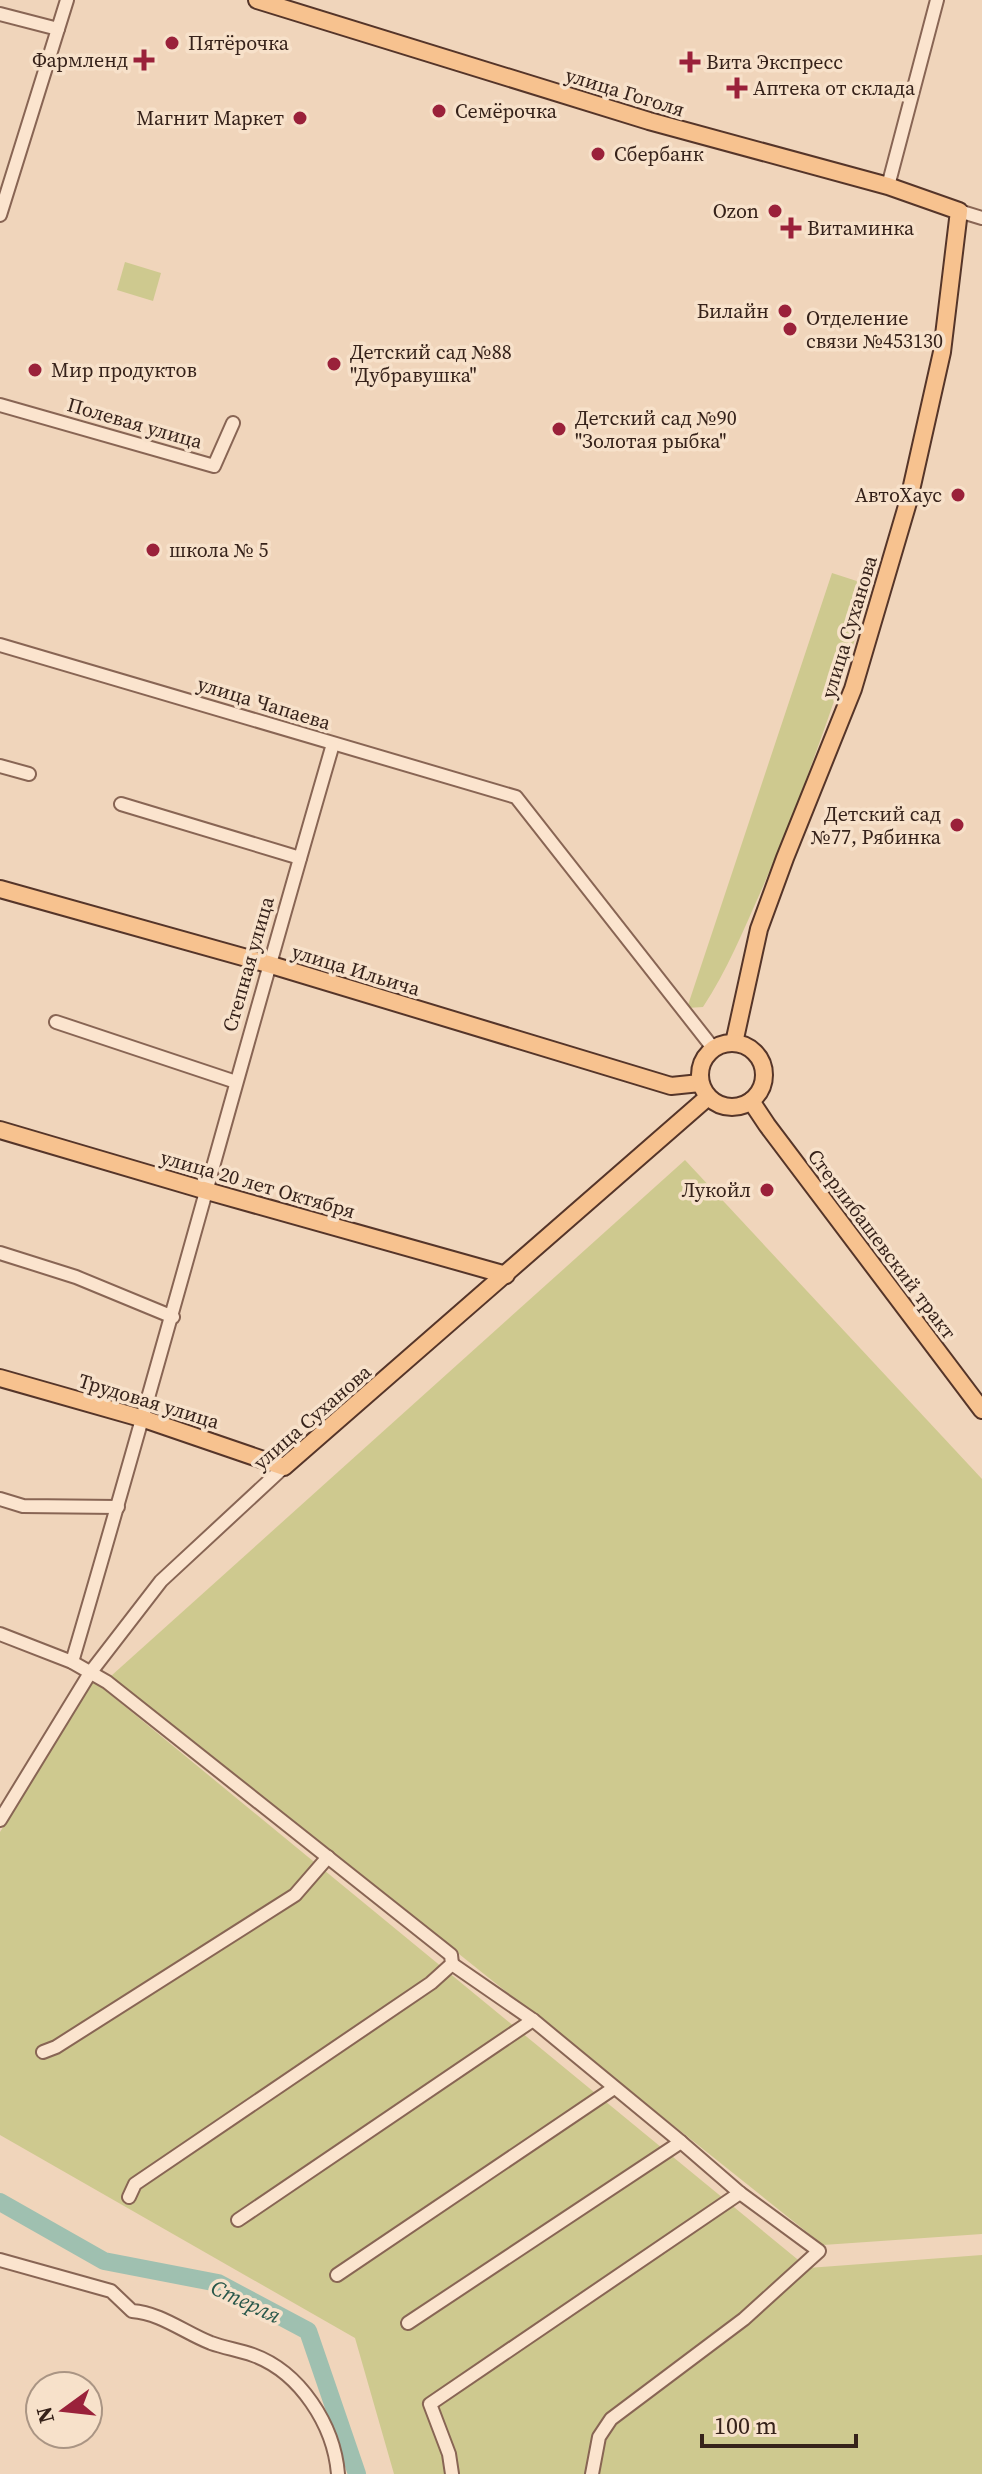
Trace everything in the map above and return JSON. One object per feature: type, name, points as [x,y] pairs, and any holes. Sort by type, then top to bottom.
[{"type":"main road","name":"улица Гоголя","points":[[257,0],[649,121],[888,186],[959,211]]},
{"type":"main road","name":"улица Суханова","points":[[734,1043],[759,929],[853,689],[909,499],[942,352],[959,211]]},
{"type":"main road","name":"улица Ильича","points":[[0,889],[268,964],[671,1086],[704,1090]]},
{"type":"main road","points":[[734,1043],[753,1051],[764,1069],[761,1090],[751,1101],[735,1108],[725,1107],[704,1090],[701,1065],[713,1048],[734,1043]]},
{"type":"main road","name":"улица Суханова","points":[[284,1467],[506,1275],[704,1090]]},
{"type":"main road","name":"Стерлибашевский тракт","points":[[751,1101],[982,1410]]},
{"type":"main road","name":"улица 20 лет Октября","points":[[0,1130],[506,1275]]},
{"type":"main road","name":"Трудовая улица","points":[[0,1378],[144,1419],[284,1467]]},
{"type":"street","points":[[0,215],[67,0]]},
{"type":"street","points":[[888,186],[937,0]]},
{"type":"street","points":[[0,14],[58,29]]},
{"type":"street","points":[[0,162],[15,167]]},
{"type":"street","name":"улица Гоголя","points":[[959,211],[982,218]]},
{"type":"street","name":"Полевая улица","points":[[0,405],[214,466],[233,423]]},
{"type":"street","name":"улица Чапаева","points":[[0,645],[516,797],[713,1048]]},
{"type":"street","name":"Степная улица","points":[[72,1662],[173,1317],[268,964],[333,744]]},
{"type":"street","points":[[0,766],[29,774]]},
{"type":"street","points":[[121,804],[300,858]]},
{"type":"street","points":[[56,1022],[236,1082]]},
{"type":"street","points":[[0,1253],[76,1277],[173,1317]]},
{"type":"street","name":"улица Суханова","points":[[0,1820],[90,1673],[161,1581],[284,1467]]},
{"type":"street","points":[[0,1499],[23,1506],[118,1507]]},
{"type":"street","points":[[0,1634],[72,1662],[107,1682],[451,1955],[452,1964],[533,2020],[740,2193],[819,2251],[744,2319],[611,2419],[599,2437],[592,2474]]},
{"type":"street","points":[[43,2052],[56,2047],[295,1895],[328,1857]]},
{"type":"street","points":[[129,2197],[135,2184],[431,1983],[452,1964]]},
{"type":"street","points":[[238,2220],[533,2020]]},
{"type":"street","points":[[337,2275],[614,2088]]},
{"type":"street","points":[[408,2323],[681,2142]]},
{"type":"street","points":[[452,2474],[449,2454],[430,2404],[740,2193]]},
{"type":"street","points":[[0,2260],[111,2291],[132,2311],[146,2312],[212,2343],[255,2355],[288,2375],[322,2417],[337,2455],[338,2474]]},
{"type":"shaded area","points":[[125,262],[161,273],[153,301],[117,290]]},
{"type":"shaded area","points":[[832,573],[869,585],[871,590],[846,666],[792,817],[734,950],[703,1007],[687,1008]]},
{"type":"shaded area","points":[[685,1160],[982,1479],[982,2234],[823,2245],[111,1676]]},
{"type":"shaded area","points":[[94,1681],[808,2268],[982,2255],[982,2474],[394,2474],[355,2338],[0,2135],[0,1832]]},
{"type":"waterway","name":"Стерля","points":[[0,2202],[104,2261],[218,2283],[308,2331],[357,2474]]},
{"type":"place","name":"Пятёрочка","points":[[172,43]]},
{"type":"place","name":"Фармленд","points":[[144,60]]},
{"type":"place","name":"Вита Экспресс","points":[[690,62]]},
{"type":"place","name":"Аптека от склада","points":[[737,88]]},
{"type":"place","name":"Семёрочка","points":[[439,111]]},
{"type":"place","name":"Магнит Маркет","points":[[300,118]]},
{"type":"place","name":"Сбербанк","points":[[598,154]]},
{"type":"place","name":"Ozon","points":[[775,211]]},
{"type":"place","name":"Витаминка","points":[[791,228]]},
{"type":"place","name":"Билайн","points":[[785,311]]},
{"type":"place","name":"Отделение связи №453130","points":[[790,329]]},
{"type":"place","name":"Детский сад №88 \"Дубравушка\"","points":[[334,364]]},
{"type":"place","name":"Мир продуктов","points":[[35,370]]},
{"type":"place","name":"Детский сад №90 \"Золотая рыбка\"","points":[[559,429]]},
{"type":"place","name":"АвтоХаус","points":[[958,495]]},
{"type":"place","name":"школа № 5","points":[[153,550]]},
{"type":"place","name":"Детский сад №77, Рябинка","points":[[957,825]]},
{"type":"place","name":"Лукойл","points":[[767,1190]]}]
